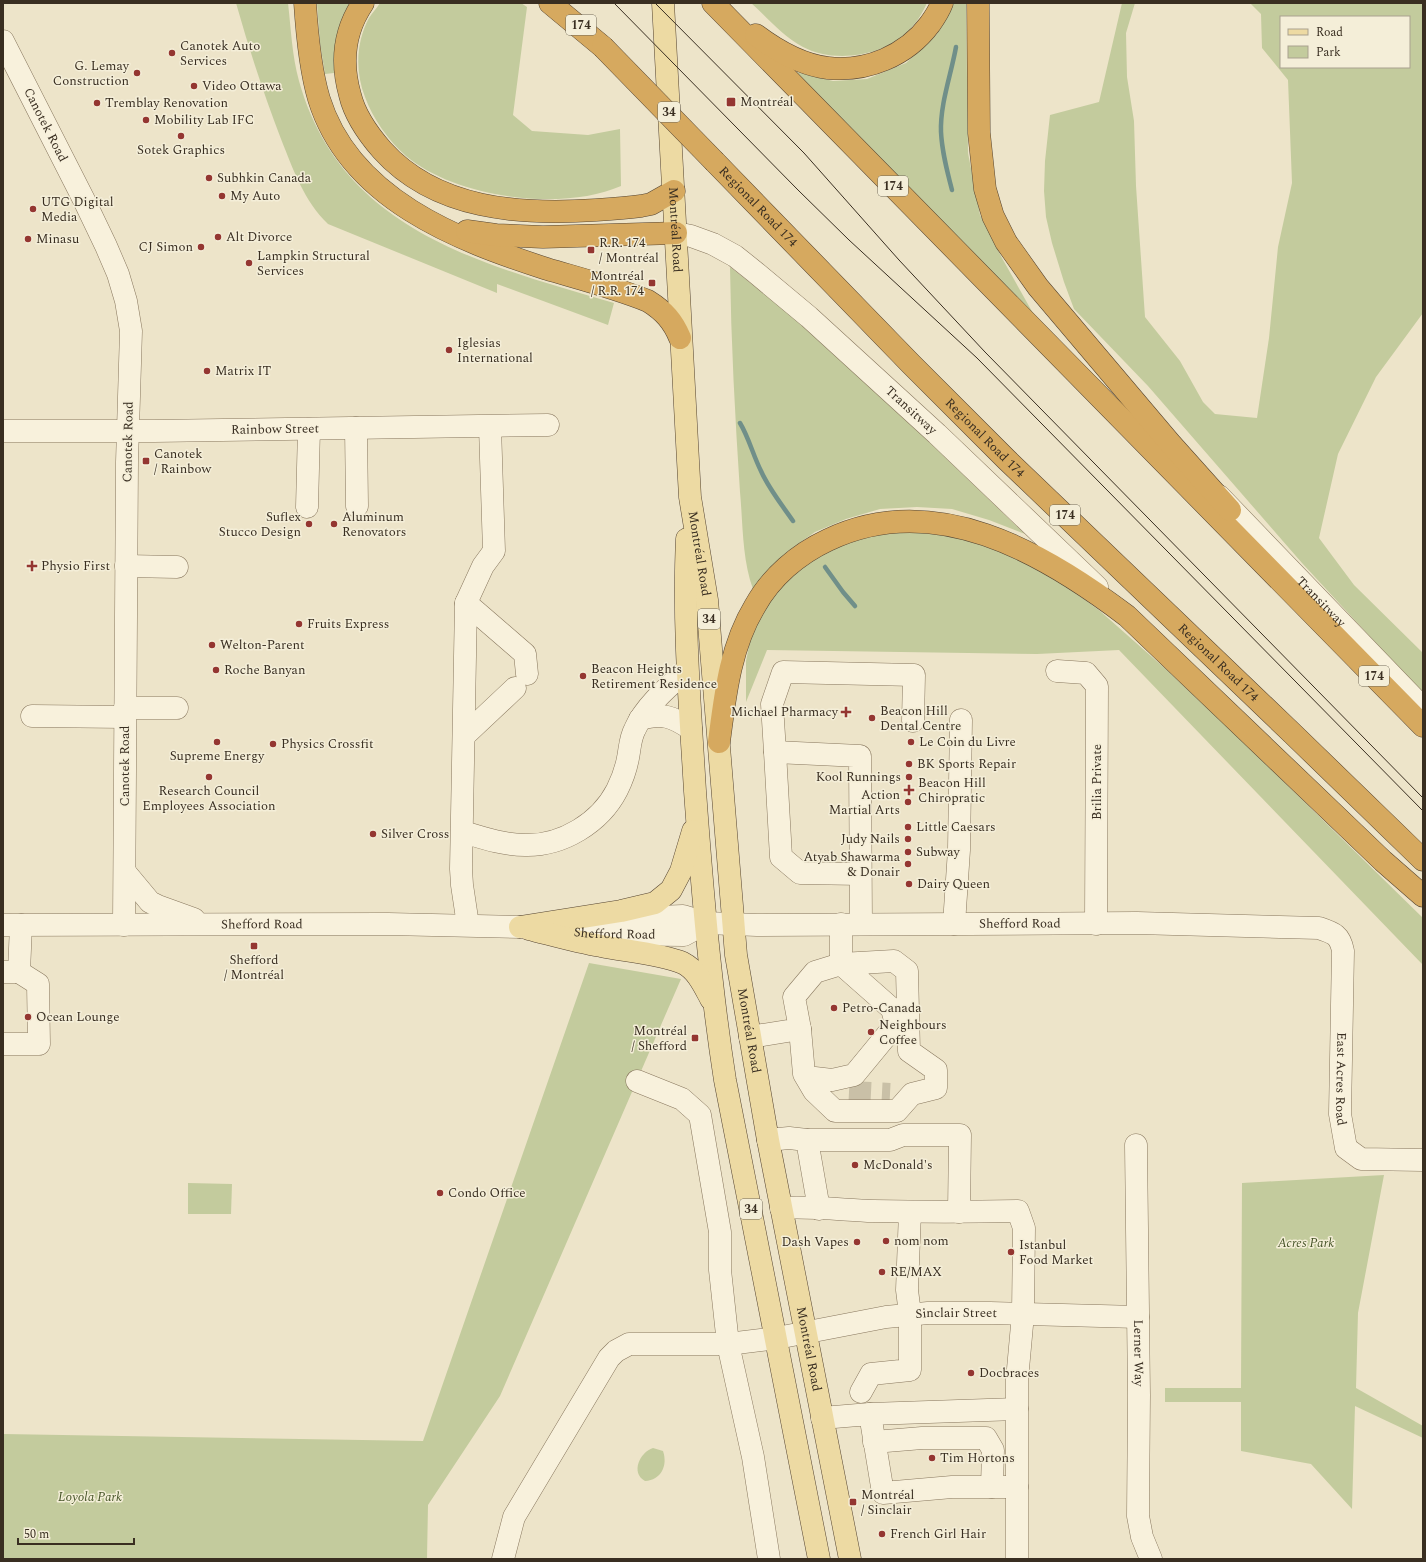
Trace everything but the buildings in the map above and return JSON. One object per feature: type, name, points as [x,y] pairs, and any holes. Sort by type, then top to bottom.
[{"type":"highway","points":[[305,3],[314,74],[319,99],[329,122],[342,145],[354,162],[372,182],[388,196],[407,208],[447,231],[475,244],[648,302],[658,307],[668,316],[680,338]]},
{"type":"highway","points":[[363,3],[351,25],[346,44],[344,64],[346,83],[351,102],[360,120],[373,140],[387,156],[423,183],[466,201],[489,207],[518,211],[543,212],[641,206],[652,204],[674,191]]},
{"type":"highway","points":[[550,3],[603,48]]},
{"type":"highway","name":"Regional Road 174","points":[[559,3],[716,162],[911,364],[1007,460],[1423,860]]},
{"type":"highway","points":[[715,6],[759,38],[804,61],[827,68],[853,68],[878,63],[902,51],[922,35],[939,11],[942,3]]},
{"type":"highway","points":[[978,3],[979,133],[985,189],[993,216],[1006,242],[1038,287],[1170,443],[1219,496],[1325,626]]},
{"type":"highway","name":"174","points":[[715,6],[1423,726]]},
{"type":"highway","points":[[407,208],[452,227],[469,232],[496,235],[543,237],[676,233]]},
{"type":"highway","points":[[719,742],[725,692],[732,662],[741,636],[754,607],[770,585],[787,567],[813,547],[841,534],[873,524],[909,521],[948,525],[985,534],[1017,546],[1080,582],[1127,616],[1423,898]]},
{"type":"main road","name":"Montréal Road","points":[[663,3],[674,191],[680,338],[690,497],[707,600],[736,955],[768,1140],[850,1559]]},
{"type":"main road","name":"Montréal Road","points":[[690,497],[685,589],[687,670],[697,817],[715,1007],[725,1080],[777,1338],[819,1559]]},
{"type":"main road","points":[[520,927],[655,903],[671,890],[681,871],[697,817]]},
{"type":"main road","points":[[520,927],[598,946],[657,956],[683,964],[700,978],[715,1007]]},
{"type":"street","name":"Canotek Road","points":[[3,41],[84,200],[118,274],[126,301],[131,331],[126,566],[124,925]]},
{"type":"street","name":"Transitway","points":[[676,233],[706,241],[735,256],[798,308],[937,434],[1127,616]]},
{"type":"street","name":"Rainbow Street","points":[[3,431],[128,432],[548,425]]},
{"type":"street","points":[[468,925],[462,885],[466,603],[483,566],[494,551],[490,427]]},
{"type":"street","points":[[356,428],[357,506]]},
{"type":"street","points":[[307,506],[309,429]]},
{"type":"street","name":"Transitway","points":[[1219,496],[1423,708]]},
{"type":"street","points":[[126,566],[177,567]]},
{"type":"street","points":[[464,736],[521,681],[525,654],[466,603]]},
{"type":"street","name":"Transitway","points":[[1325,626],[1423,713]]},
{"type":"street","points":[[463,832],[504,843],[526,845],[546,843],[565,837],[595,819],[608,806],[617,790],[624,774],[634,729],[640,719],[660,696],[687,670]]},
{"type":"street","name":"Brilia Private","points":[[1057,671],[1086,673],[1097,686],[1096,924]]},
{"type":"street","points":[[861,874],[800,873],[781,858],[772,704],[783,672],[914,675],[913,721]]},
{"type":"street","points":[[32,716],[177,708]]},
{"type":"street","points":[[640,719],[652,716],[672,717],[691,729]]},
{"type":"street","points":[[954,924],[959,850],[961,720]]},
{"type":"street","points":[[775,752],[860,756],[861,874],[841,964]]},
{"type":"street","points":[[125,872],[150,902],[204,923]]},
{"type":"street","name":"Shefford Road","points":[[12,925],[204,923],[468,925],[520,927],[597,920],[683,916],[706,923],[757,925],[1096,924],[1319,928],[1333,933]]},
{"type":"street","points":[[3,1044],[38,1044],[38,984],[11,972],[12,925]]},
{"type":"street","name":"East Acres Road","points":[[1333,933],[1341,942],[1343,951],[1340,1114],[1346,1148],[1361,1159],[1423,1160]]},
{"type":"street","points":[[890,1094],[912,1094],[936,1088],[936,1070],[909,1051],[907,971],[894,961],[841,964],[815,972],[794,997],[800,1029],[804,1074],[810,1084],[835,1111],[897,1111],[912,1094]]},
{"type":"street","points":[[810,1084],[854,1075],[896,1024],[892,1009],[841,964]]},
{"type":"street","points":[[750,1037],[800,1029]]},
{"type":"street","points":[[637,1081],[682,1099],[700,1115],[720,1232],[720,1270],[728,1344],[753,1457],[769,1559]]},
{"type":"street","points":[[810,1084],[850,1092]]},
{"type":"street","points":[[768,1140],[789,1138],[807,1140],[890,1140],[899,1145],[960,1142],[959,1212]]},
{"type":"street","points":[[807,1140],[819,1209]]},
{"type":"street","name":"Lerner Way","points":[[1136,1145],[1138,1516],[1142,1537],[1151,1559]]},
{"type":"street","points":[[781,1208],[797,1207],[910,1212],[1018,1211],[1024,1228],[1023,1314],[1017,1380],[1017,1559]]},
{"type":"street","points":[[861,1392],[871,1374],[910,1370],[910,1314],[908,1290],[910,1212]]},
{"type":"street","name":"Sinclair Street","points":[[503,1559],[514,1516],[609,1358],[616,1351],[630,1344],[728,1344],[777,1338],[805,1331],[886,1316],[928,1313],[1138,1317]]},
{"type":"street","points":[[822,1418],[870,1414],[1017,1409]]},
{"type":"street","points":[[870,1414],[883,1493],[952,1487],[1018,1488]]},
{"type":"street","points":[[874,1442],[922,1438],[986,1438],[993,1450],[992,1487]]},
{"type":"green space","points":[[236,3],[288,3],[293,52],[299,81],[319,132],[347,173],[382,207],[423,234],[467,255],[515,273],[614,303],[608,325],[497,284],[497,293],[328,224],[312,205],[290,162],[251,55]]},
{"type":"green space","points":[[317,3],[350,3],[337,36],[334,73],[325,74],[320,43]]},
{"type":"green space","points":[[380,3],[521,3],[527,7],[513,115],[532,131],[588,135],[620,129],[621,186],[597,194],[570,198],[540,199],[510,196],[480,191],[452,182],[427,170],[406,156],[387,136],[368,105],[362,87],[358,67],[361,37],[369,18]]},
{"type":"green space","points":[[751,3],[927,3],[913,26],[896,41],[884,48],[870,52],[842,56],[815,52],[795,43]]},
{"type":"green space","points":[[954,3],[966,3],[968,153],[980,215],[1034,315],[796,72],[833,81],[867,79],[906,63],[937,34]]},
{"type":"green space","points":[[1122,3],[1135,3],[1126,33],[1127,77],[1134,121],[1136,186],[1145,317],[1180,361],[1203,402],[1215,414],[1257,418],[1269,338],[1278,247],[1292,183],[1288,80],[1262,48],[1261,14],[1250,3],[1423,3],[1423,313],[1376,377],[1338,454],[1319,538],[1354,585],[1423,653],[1423,694],[1302,563],[1148,386],[1074,309],[1052,243],[1046,217],[1044,191],[1045,161],[1050,115],[1099,102]]},
{"type":"green space","points":[[730,267],[807,330],[881,396],[1025,534],[989,520],[952,509],[917,507],[880,509],[846,519],[815,532],[788,551],[766,573],[753,589],[749,578],[745,554],[736,436]]},
{"type":"green space","points":[[891,529],[982,540],[1064,584],[1100,611],[1169,672],[1241,740],[1423,918],[1423,965],[1119,650],[1037,654],[767,650],[746,702],[746,661],[750,641],[758,618],[789,575],[827,548]]},
{"type":"green space","name":"Loyola Park","points":[[589,963],[681,979],[500,1396],[428,1505],[427,1559],[3,1559],[3,1434],[423,1441]]},
{"type":"green space","name":"Acres Park","points":[[1384,1175],[1358,1313],[1356,1388],[1423,1426],[1423,1438],[1355,1406],[1352,1509],[1311,1464],[1241,1451],[1241,1402],[1165,1402],[1165,1388],[1241,1388],[1242,1183]]},
{"type":"green space","points":[[188,1183],[232,1184],[231,1214],[188,1214]]},
{"type":"green space","points":[[653,1448],[663,1451],[665,1462],[664,1467],[655,1478],[645,1481],[638,1473],[638,1463],[648,1450]]},
{"type":"waterway","points":[[952,190],[942,147],[941,121],[944,100],[956,47]]},
{"type":"waterway","points":[[740,423],[764,478],[793,521]]},
{"type":"waterway","points":[[825,567],[855,606]]},
{"type":"tunnel","points":[[849,1092],[890,1094]]},
{"type":"tram line","points":[[614,3],[849,240],[977,358],[1423,811]]},
{"type":"tram line","points":[[655,3],[804,153],[899,260],[985,352],[1423,798]]},
{"type":"place","name":"Canotek Auto Services","points":[[172,53]]},
{"type":"place","name":"G. Lemay Construction","points":[[137,73]]},
{"type":"place","name":"Video Ottawa","points":[[194,86]]},
{"type":"place","name":"Montréal","points":[[731,102]]},
{"type":"place","name":"Tremblay Renovation","points":[[97,103]]},
{"type":"place","name":"Mobility Lab IFC","points":[[146,120]]},
{"type":"place","name":"Sotek Graphics","points":[[181,136]]},
{"type":"place","name":"Subhkin Canada","points":[[209,178]]},
{"type":"place","name":"My Auto","points":[[222,196]]},
{"type":"place","name":"UTG Digital Media","points":[[33,209]]},
{"type":"place","name":"Alt Divorce","points":[[218,237]]},
{"type":"place","name":"Minasu","points":[[28,239]]},
{"type":"place","name":"CJ Simon","points":[[201,247]]},
{"type":"place","name":"R.R. 174 / Montréal","points":[[591,250]]},
{"type":"place","name":"Lampkin Structural Services","points":[[249,263]]},
{"type":"place","name":"Montréal / R.R. 174","points":[[652,283]]},
{"type":"place","name":"Iglesias International","points":[[449,350]]},
{"type":"place","name":"Matrix IT","points":[[207,371]]},
{"type":"place","name":"Canotek / Rainbow","points":[[146,461]]},
{"type":"place","name":"Suflex Stucco Design","points":[[309,524]]},
{"type":"place","name":"Aluminum Renovators","points":[[334,524]]},
{"type":"place","name":"Physio First","points":[[32,566]]},
{"type":"place","name":"Fruits Express","points":[[299,624]]},
{"type":"place","name":"Welton-Parent","points":[[212,645]]},
{"type":"place","name":"Roche Banyan","points":[[216,670]]},
{"type":"place","name":"Beacon Heights Retirement Residence","points":[[583,676]]},
{"type":"place","name":"Michael Pharmacy","points":[[846,712]]},
{"type":"place","name":"Beacon Hill Dental Centre","points":[[872,718]]},
{"type":"place","name":"Supreme Energy","points":[[217,742]]},
{"type":"place","name":"Le Coin du Livre","points":[[911,742]]},
{"type":"place","name":"Physics Crossfit","points":[[273,744]]},
{"type":"place","name":"BK Sports Repair","points":[[909,764]]},
{"type":"place","name":"Research Council Employees Association","points":[[209,777]]},
{"type":"place","name":"Kool Runnings","points":[[909,777]]},
{"type":"place","name":"Beacon Hill Chiropratic","points":[[909,790]]},
{"type":"place","name":"Action Martial Arts","points":[[908,802]]},
{"type":"place","name":"Little Caesars","points":[[908,827]]},
{"type":"place","name":"Silver Cross","points":[[373,834]]},
{"type":"place","name":"Judy Nails","points":[[908,839]]},
{"type":"place","name":"Subway","points":[[908,852]]},
{"type":"place","name":"Atyab Shawarma & Donair","points":[[908,864]]},
{"type":"place","name":"Dairy Queen","points":[[909,884]]},
{"type":"place","name":"Shefford / Montréal","points":[[254,946]]},
{"type":"place","name":"Petro-Canada","points":[[834,1008]]},
{"type":"place","name":"Ocean Lounge","points":[[28,1017]]},
{"type":"place","name":"Neighbours Coffee","points":[[871,1032]]},
{"type":"place","name":"Montréal / Shefford","points":[[695,1038]]},
{"type":"place","name":"McDonald's","points":[[855,1165]]},
{"type":"place","name":"Condo Office","points":[[440,1193]]},
{"type":"place","name":"nom nom","points":[[886,1241]]},
{"type":"place","name":"Dash Vapes","points":[[857,1242]]},
{"type":"place","name":"Istanbul Food Market","points":[[1011,1252]]},
{"type":"place","name":"RE/MAX","points":[[882,1272]]},
{"type":"place","name":"Docbraces","points":[[971,1373]]},
{"type":"place","name":"Tim Hortons","points":[[932,1458]]},
{"type":"place","name":"Montréal / Sinclair","points":[[853,1502]]},
{"type":"place","name":"French Girl Hair","points":[[882,1534]]}]
